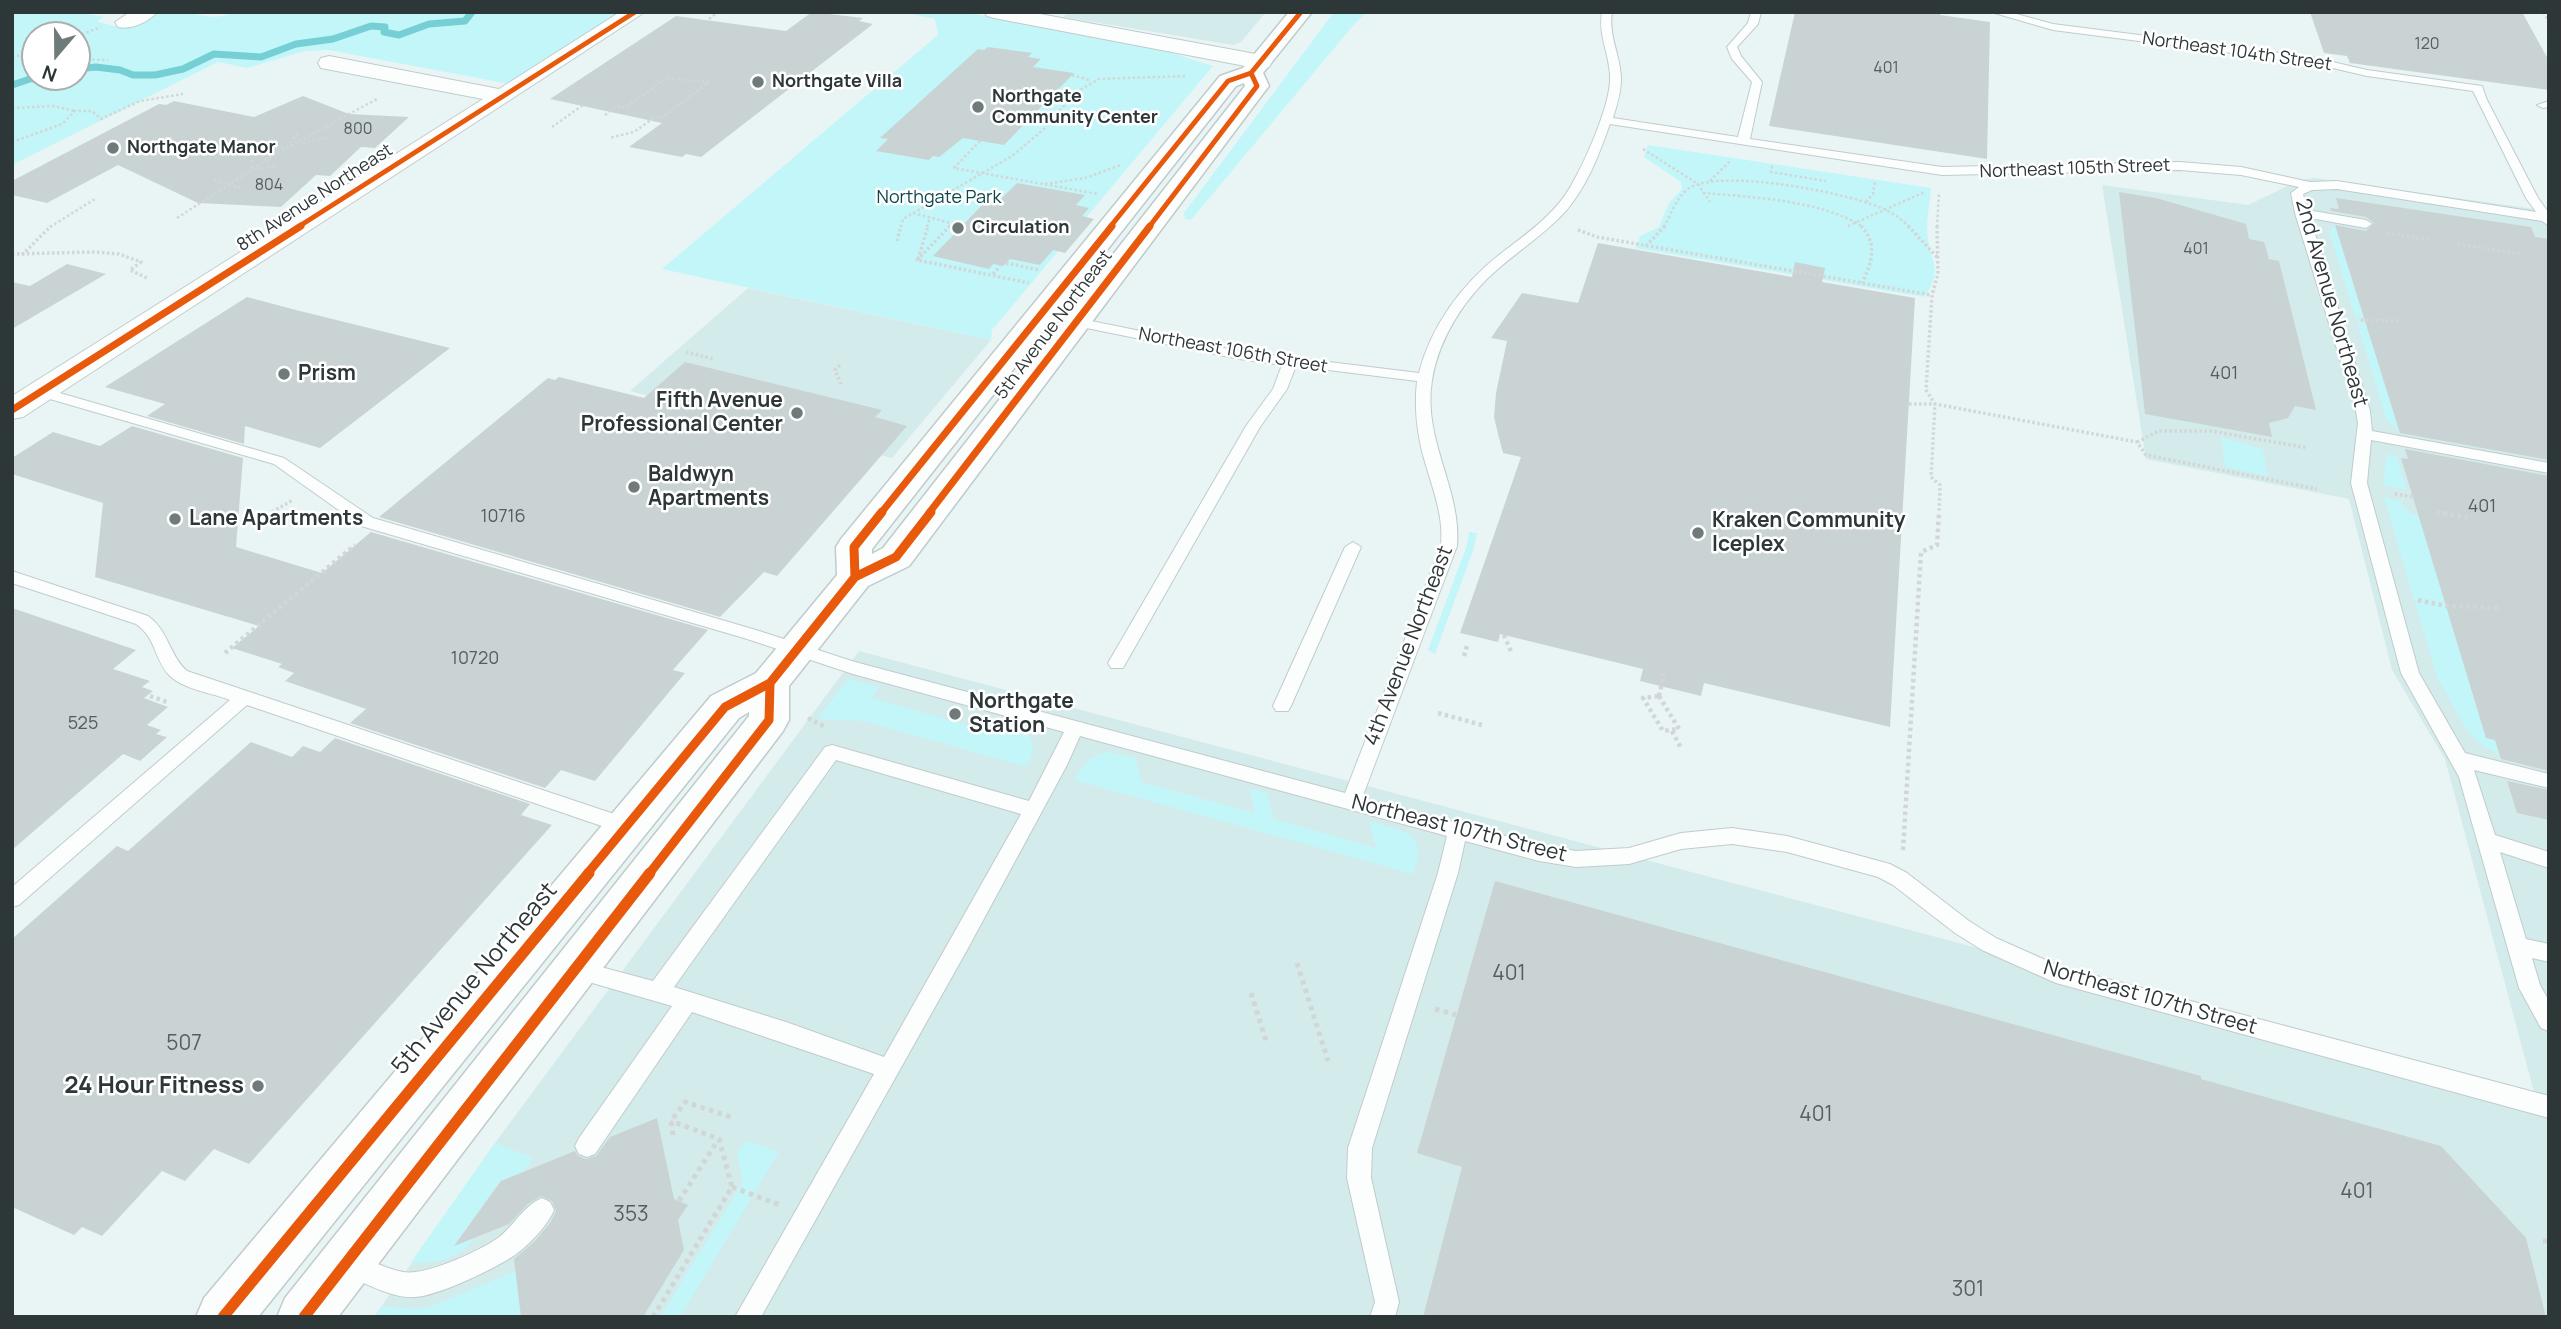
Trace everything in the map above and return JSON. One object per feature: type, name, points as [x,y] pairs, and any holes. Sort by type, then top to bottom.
[{"type":"main road","name":"5th Avenue Northeast","points":[[855,577],[854,547],[1228,81],[1256,67],[1301,12]]},
{"type":"main road","name":"5th Avenue Northeast","points":[[223,1317],[485,995],[628,827],[725,707],[784,666],[855,577],[896,557],[1257,86],[1256,67]]},
{"type":"main road","points":[[304,1317],[769,720],[784,666]]},
{"type":"street","points":[[126,22],[147,12]]},
{"type":"street","name":"8th Avenue Northeast","points":[[12,410],[635,12]]},
{"type":"street","points":[[994,12],[1256,67]]},
{"type":"street","points":[[329,63],[502,96]]},
{"type":"lane","name":"4th Avenue Northeast","points":[[1350,801],[1449,546],[1449,510],[1426,438],[1423,393],[1428,365],[1451,315],[1468,292],[1491,268],[1544,227],[1569,199],[1604,120],[1616,83],[1606,36],[1607,12]]},
{"type":"lane","points":[[1743,142],[1757,82],[1736,57],[1732,47],[1753,24],[1756,12]]},
{"type":"lane","name":"Northeast 104th Street","points":[[1996,12],[2053,27],[2311,60],[2367,73],[2478,88],[2481,100],[2548,220]]},
{"type":"lane","name":"Northeast 105th Street","points":[[1604,120],[1942,170],[2196,166],[2267,176],[2310,186],[2337,185],[2548,220]]},
{"type":"lane","name":"2nd Avenue Northeast","points":[[2310,186],[2297,193],[2301,213],[2363,411],[2364,434],[2359,483],[2410,673],[2468,776],[2530,988],[2549,1021]]},
{"type":"lane","points":[[2301,213],[2365,223]]},
{"type":"lane","name":"Northeast 106th Street","points":[[1042,315],[1240,355],[1425,378]]},
{"type":"lane","points":[[1117,663],[1253,426],[1280,388],[1290,363]]},
{"type":"lane","name":"Northeast 107th Street","points":[[41,392],[279,461],[367,522],[784,666],[853,668],[1555,857],[1576,859],[1629,856],[1705,837],[1759,838],[1797,847],[1883,870],[1900,879],[1962,927],[1989,944],[2056,974],[2549,1107]]},
{"type":"lane","points":[[2364,434],[2549,468]]},
{"type":"lane","points":[[1282,706],[1353,547]]},
{"type":"lane","points":[[12,577],[142,620],[154,627],[162,637],[171,669],[181,676],[628,827]]},
{"type":"lane","points":[[12,899],[243,699]]},
{"type":"lane","points":[[747,1317],[1034,810],[1075,727]]},
{"type":"lane","points":[[658,992],[832,752],[1034,810]]},
{"type":"lane","points":[[2459,759],[2549,781]]},
{"type":"lane","points":[[1382,1317],[1387,1302],[1359,1178],[1360,1148],[1448,873],[1458,830]]},
{"type":"lane","points":[[2487,840],[2549,860]]},
{"type":"lane","points":[[2517,946],[2549,954]]},
{"type":"lane","points":[[575,969],[786,1032],[889,1069]]},
{"type":"lane","points":[[587,1146],[687,1002]]},
{"type":"lane","points":[[346,1262],[401,1284],[427,1283],[507,1246],[542,1210]]},
{"type":"path","points":[[709,19],[718,12]]},
{"type":"path","points":[[2543,12],[2549,22]]},
{"type":"path","points":[[91,59],[108,60]]},
{"type":"path","points":[[1072,75],[1090,80],[1191,75]]},
{"type":"path","points":[[605,115],[617,106],[625,108],[666,78],[709,82],[661,118],[655,117],[634,132],[609,138]]},
{"type":"path","points":[[897,241],[903,219],[985,174],[1032,140],[1090,80]]},
{"type":"path","points":[[12,108],[53,106],[75,111],[92,111],[101,119],[140,101],[183,94]]},
{"type":"path","points":[[177,218],[291,145],[377,99]]},
{"type":"path","points":[[66,109],[74,103]]},
{"type":"path","points":[[552,127],[583,105]]},
{"type":"path","points":[[12,142],[62,124],[75,111]]},
{"type":"path","points":[[291,145],[298,133]]},
{"type":"path","points":[[291,145],[328,138]]},
{"type":"path","points":[[980,141],[954,168],[1107,196]]},
{"type":"path","points":[[1641,148],[1698,184],[1710,202]]},
{"type":"path","points":[[252,170],[253,160]]},
{"type":"path","points":[[1044,184],[1095,175],[1126,161]]},
{"type":"path","points":[[1710,182],[1730,162]]},
{"type":"path","points":[[1772,162],[1771,172],[1826,181]]},
{"type":"path","points":[[252,170],[277,165]]},
{"type":"path","points":[[1824,192],[1828,175]]},
{"type":"path","points":[[214,180],[228,187],[241,188]]},
{"type":"path","points":[[1866,202],[1873,194],[1874,183]]},
{"type":"path","points":[[1646,246],[1648,241],[1664,229],[1673,204],[1698,184],[1762,184],[1824,192],[1886,209],[1903,219],[1939,258]]},
{"type":"path","points":[[1903,846],[1921,552],[1937,545],[1940,485],[1931,477],[1935,404],[1926,390],[1931,295],[1936,286],[1939,258],[1937,239],[1940,185]]},
{"type":"path","points":[[1848,226],[1929,190]]},
{"type":"path","points":[[1703,193],[1775,202],[1819,211],[1856,223],[1870,237],[1872,247],[1873,259],[1863,283]]},
{"type":"path","points":[[22,255],[55,221],[95,200]]},
{"type":"path","points":[[912,214],[962,226]]},
{"type":"path","points":[[917,260],[930,217]]},
{"type":"path","points":[[917,260],[954,222]]},
{"type":"path","points":[[1578,230],[1597,237],[1931,295]]},
{"type":"path","points":[[2382,233],[2431,240]]},
{"type":"path","points":[[923,239],[937,240]]},
{"type":"path","points":[[2458,244],[2521,254]]},
{"type":"path","points":[[12,254],[119,254],[141,262],[130,270],[147,278]]},
{"type":"path","points":[[917,260],[1033,284]]},
{"type":"path","points":[[1006,264],[1034,269]]},
{"type":"path","points":[[992,275],[1000,266]]},
{"type":"path","points":[[2356,320],[2402,320]]},
{"type":"path","points":[[686,352],[713,359]]},
{"type":"path","points":[[840,365],[835,370],[842,386]]},
{"type":"path","points":[[1909,404],[1935,404],[2137,442],[2159,431],[2211,430],[2308,449]]},
{"type":"path","points":[[2137,442],[2146,455],[2317,489]]},
{"type":"path","points":[[2395,494],[2413,497]]},
{"type":"path","points":[[272,512],[301,495]]},
{"type":"path","points":[[2437,512],[2470,518]]},
{"type":"path","points":[[225,653],[355,545]]},
{"type":"path","points":[[2417,600],[2446,606],[2501,608]]},
{"type":"path","points":[[1504,635],[1512,654]]},
{"type":"path","points":[[1464,656],[1468,646]]},
{"type":"path","points":[[1660,696],[1643,698],[1663,731],[1679,729],[1660,696],[1664,673]]},
{"type":"path","points":[[150,696],[170,703]]},
{"type":"path","points":[[1438,713],[1482,725]]},
{"type":"path","points":[[1671,730],[1681,748]]},
{"type":"path","points":[[1297,963],[1328,1061]]},
{"type":"path","points":[[1251,993],[1266,1041]]},
{"type":"path","points":[[1435,1009],[1456,1016]]},
{"type":"path","points":[[673,1135],[671,1121],[685,1102],[731,1117]]},
{"type":"path","points":[[671,1121],[719,1139]]},
{"type":"path","points":[[656,1316],[732,1187],[719,1139]]},
{"type":"path","points":[[679,1201],[719,1139]]},
{"type":"path","points":[[732,1187],[753,1195]]},
{"type":"shaded area","points":[[1069,12],[1266,12],[1241,42],[1233,45],[1063,17]]},
{"type":"shaded area","name":"Northgate Station","points":[[2315,178],[2549,211],[2549,1317],[374,1317],[495,1143],[859,651],[2535,1096],[2445,759],[2392,670],[2349,499],[2146,459],[2102,185],[2248,205],[2300,180]]},
{"type":"shaded area","points":[[748,288],[991,340],[892,458],[630,391]]},
{"type":"green space","points":[[169,11],[214,17],[234,12],[624,12],[510,84],[328,50],[305,51],[247,68],[218,62],[12,165],[12,12],[78,12],[104,17],[97,21],[109,25],[124,26]]},
{"type":"green space","name":"Northgate Park","points":[[902,12],[960,12],[1062,28],[1162,50],[1213,66],[992,330],[991,340],[662,269],[938,35],[935,19]]},
{"type":"green space","points":[[1334,12],[1367,12],[1191,220],[1185,219],[1184,213]]},
{"type":"green space","points":[[1648,145],[1931,188],[1927,233],[1935,274],[1930,288],[1924,297],[1636,248],[1640,236],[1659,227],[1669,203],[1682,189],[1681,182],[1644,157]]},
{"type":"green space","points":[[2336,225],[2364,319],[2355,317],[2329,231]]},
{"type":"green space","points":[[2357,322],[2366,323],[2399,430],[2386,420]]},
{"type":"green space","points":[[2221,437],[2263,449],[2268,476],[2225,467]]},
{"type":"green space","points":[[2387,454],[2397,456],[2407,490],[2383,485]]},
{"type":"green space","points":[[2384,498],[2400,501],[2410,513],[2419,516],[2499,754],[2483,746],[2468,732],[2437,677]]},
{"type":"green space","points":[[1469,532],[1477,533],[1473,551],[1435,654],[1428,650],[1467,545]]},
{"type":"green space","points":[[848,679],[879,687],[872,698],[981,729],[988,717],[1018,727],[1030,738],[1033,745],[1027,767],[863,721],[817,719]]},
{"type":"green space","points":[[1106,752],[1136,758],[1141,782],[1255,813],[1250,791],[1252,789],[1267,793],[1274,819],[1376,848],[1369,822],[1403,831],[1415,841],[1418,849],[1413,874],[1074,780],[1089,759]]},
{"type":"green space","points":[[746,1140],[779,1152],[680,1317],[660,1317],[743,1182],[737,1155]]},
{"type":"green space","points":[[495,1143],[533,1158],[523,1172],[500,1181],[455,1245],[475,1238],[462,1251],[438,1261],[411,1262]]},
{"type":"green space","points":[[516,1271],[521,1317],[374,1317],[382,1306],[415,1309],[429,1307]]},
{"type":"building","name":"Northgate Villa","points":[[812,12],[863,18],[859,21],[873,24],[701,157],[686,154],[682,157],[629,147],[662,123],[550,99],[676,16],[786,31]]},
{"type":"building","points":[[1795,12],[1940,12],[1940,15],[1990,22],[1987,159],[1769,126]]},
{"type":"building","points":[[2310,12],[2522,12],[2549,61],[2549,90],[2350,63],[2347,56],[2324,53]]},
{"type":"building","name":"Northgate Community Center","points":[[988,47],[1032,53],[1028,57],[1041,59],[1033,67],[1074,73],[1004,145],[963,138],[939,157],[933,156],[929,160],[876,151],[888,139],[880,138],[978,49],[984,50]]},
{"type":"building","points":[[303,96],[349,114],[409,117],[375,148],[361,147],[330,176],[316,175],[281,207],[198,203],[118,165],[47,203],[12,195],[12,181],[159,104],[166,105],[174,101],[254,117]]},
{"type":"building","points":[[1017,183],[1085,195],[1076,205],[1089,208],[1082,216],[1094,219],[1065,253],[1053,250],[1040,265],[1010,259],[1003,266],[993,264],[989,269],[933,256],[985,202],[996,204]]},
{"type":"building","points":[[2119,192],[2156,198],[2246,224],[2249,239],[2264,242],[2269,259],[2279,261],[2316,410],[2295,406],[2288,418],[2269,423],[2272,437],[2145,414]]},
{"type":"building","points":[[2336,198],[2531,227],[2535,237],[2549,239],[2549,460],[2400,433],[2335,225],[2366,231],[2374,223],[2366,217],[2331,211],[2330,208],[2339,209]]},
{"type":"building","name":"Kraken Community Iceplex","points":[[1598,243],[1792,277],[1795,262],[1825,268],[1822,282],[1915,298],[1890,727],[1704,683],[1701,696],[1640,681],[1643,669],[1500,634],[1498,642],[1460,633],[1521,457],[1503,453],[1498,434],[1494,417],[1496,393],[1507,341],[1491,338],[1522,293],[1578,303]]},
{"type":"building","points":[[67,264],[106,274],[12,329],[12,282],[30,286]]},
{"type":"building","name":"Prism","points":[[247,297],[450,348],[320,448],[245,426],[244,444],[147,416],[165,404],[105,387]]},
{"type":"building","name":"Baldwyn Apartments","points":[[685,362],[882,410],[875,417],[907,426],[777,576],[764,572],[720,617],[379,517],[548,378],[555,380],[559,377],[644,398]]},
{"type":"building","points":[[132,426],[243,458],[236,547],[322,573],[371,532],[708,630],[673,670],[685,673],[595,781],[561,770],[545,788],[350,723],[366,709],[285,681],[294,673],[278,667],[282,664],[232,648],[259,626],[95,577],[103,503],[12,474],[12,458],[53,432],[100,446]]},
{"type":"building","points":[[2405,449],[2549,476],[2549,771],[2501,759],[2495,740],[2486,738],[2401,458],[2408,459]]},
{"type":"building","points":[[12,608],[136,650],[113,669],[150,681],[142,687],[153,691],[144,698],[168,707],[147,725],[161,730],[156,734],[167,737],[140,761],[123,754],[12,850]]},
{"type":"building","points":[[335,738],[530,804],[521,815],[552,825],[249,1164],[214,1149],[185,1181],[162,1171],[102,1236],[82,1227],[74,1235],[12,1207],[12,939],[117,846],[128,851],[251,742],[292,757],[303,746],[320,752]]},
{"type":"building","points":[[2507,781],[2549,790],[2549,820],[2517,813]]},
{"type":"building","points":[[1495,881],[2201,1076],[2201,1079],[2441,1146],[2526,1238],[2546,1317],[1423,1317],[1462,1167],[1417,1153]]},
{"type":"building","points":[[657,1118],[674,1199],[688,1205],[678,1220],[684,1250],[643,1317],[521,1317],[514,1259],[534,1242],[550,1223],[556,1211],[552,1201],[541,1196],[528,1204],[509,1224],[454,1246],[501,1181],[575,1151],[578,1156],[586,1159],[596,1156],[610,1137]]},
{"type":"waterway","points":[[91,68],[120,70],[133,75],[155,75],[183,69],[214,54],[261,57],[296,44],[333,39],[371,26],[385,27],[384,32],[399,35],[429,24],[465,21],[472,12]]},
{"type":"waterway","points":[[12,85],[21,82]]},
{"type":"cycle path","points":[[12,410],[635,12]]},
{"type":"cycle path","points":[[855,577],[854,547],[1228,81],[1251,73],[1301,12]]},
{"type":"cycle path","points":[[223,1317],[725,707],[770,683],[855,577],[896,557],[1257,86],[1251,73]]},
{"type":"cycle path","points":[[304,1317],[769,720],[770,683]]},
{"type":"place","name":"Northgate Villa","points":[[758,82]]},
{"type":"place","name":"Northgate Community Center","points":[[978,107]]},
{"type":"place","name":"Northgate Manor","points":[[113,148]]},
{"type":"place","name":"Circulation","points":[[958,228]]},
{"type":"place","name":"Prism","points":[[284,374]]},
{"type":"place","name":"Fifth Avenue Professional Center","points":[[797,413]]},
{"type":"place","name":"Baldwyn Apartments","points":[[634,487]]},
{"type":"place","name":"Lane Apartments","points":[[175,519]]},
{"type":"place","name":"Kraken Community Iceplex","points":[[1698,533]]},
{"type":"place","name":"Northgate Station","points":[[955,714]]},
{"type":"place","name":"24 Hour Fitness","points":[[258,1086]]}]
